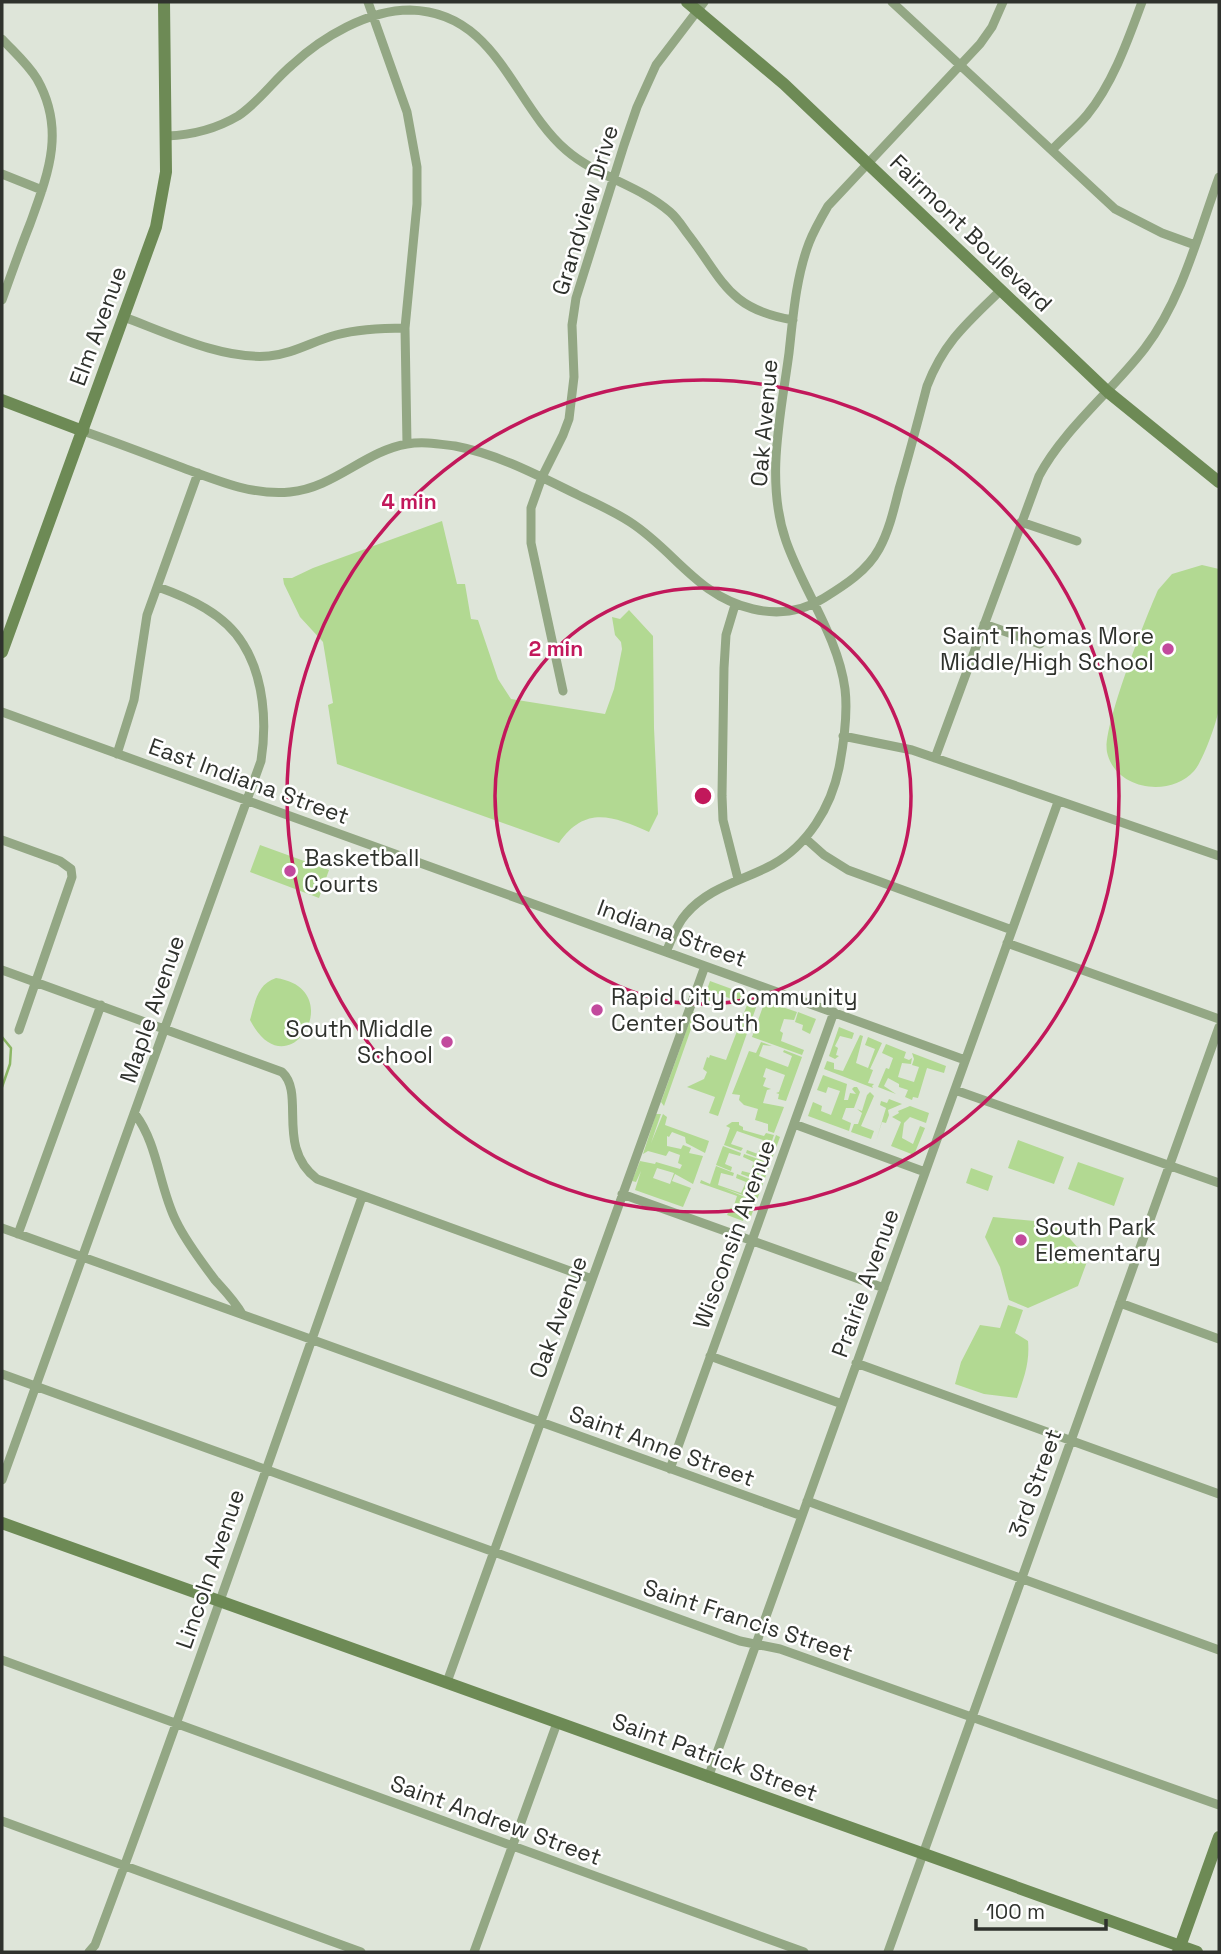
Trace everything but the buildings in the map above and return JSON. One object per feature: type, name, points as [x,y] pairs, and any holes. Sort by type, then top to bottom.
[{"type":"street","name":"Elm Avenue","points":[[2,652],[156,227],[166,172],[164,2]]},
{"type":"street","points":[[368,2],[407,112],[417,167],[417,204],[405,328],[407,444]]},
{"type":"street","points":[[892,2],[1115,209],[1162,233],[1195,245]]},
{"type":"street","name":"Oak Avenue","points":[[666,952],[685,914],[712,891],[771,865],[791,852],[816,824],[834,787],[843,736],[843,681],[838,662],[786,542],[775,485],[793,320],[804,261],[816,226],[828,206],[960,66],[992,27],[1003,2]]},
{"type":"street","points":[[1052,150],[1088,114],[1107,84],[1128,42],[1142,2]]},
{"type":"street","name":"Fairmont Boulevard","points":[[696,4],[868,163],[1108,392],[1219,482]]},
{"type":"street","name":"Grandview Drive","points":[[563,691],[531,543],[531,508],[569,419],[574,377],[572,325],[576,298],[614,179],[649,78],[696,4]]},
{"type":"street","points":[[167,136],[209,129],[237,116],[292,64],[346,28],[374,16],[407,10],[440,15],[468,28],[489,47],[551,135],[580,161],[631,186],[672,214],[723,285],[736,298],[773,317],[793,320]]},
{"type":"street","points":[[2,39],[30,69],[43,92],[49,110],[53,143],[49,172],[4,285],[2,300]]},
{"type":"street","points":[[2,174],[43,190]]},
{"type":"street","points":[[935,758],[1033,491],[1048,461],[1145,348],[1161,324],[1181,282],[1219,177]]},
{"type":"street","points":[[2,400],[198,473],[244,489],[263,492],[293,492],[325,482],[377,454],[407,444],[437,443],[463,448],[542,477],[627,520],[643,531],[707,589],[735,605],[764,612],[793,611],[814,604],[854,578],[879,550],[890,523],[934,368],[958,331],[1000,290]]},
{"type":"street","points":[[124,317],[207,347],[251,357],[285,354],[334,335],[405,328]]},
{"type":"street","points":[[117,754],[134,700],[143,628],[198,473]]},
{"type":"street","points":[[1021,522],[1077,541]]},
{"type":"street","name":"Maple Avenue","points":[[2,1480],[261,761],[265,736],[262,700],[255,671],[243,643],[222,621],[197,603],[158,587]]},
{"type":"street","points":[[735,605],[726,635],[722,796],[723,820],[738,879]]},
{"type":"street","points":[[984,624],[1040,644]]},
{"type":"street","name":"East Indiana Street","points":[[2,712],[484,886]]},
{"type":"street","points":[[843,736],[888,743],[1219,856]]},
{"type":"street","name":"Prairie Avenue","points":[[708,1778],[1058,802]]},
{"type":"street","points":[[805,838],[824,855],[848,870],[1012,930]]},
{"type":"street","points":[[2,840],[60,861],[71,869],[70,885],[19,1030]]},
{"type":"street","name":"Indiana Street","points":[[484,886],[965,1060]]},
{"type":"street","points":[[1007,943],[1219,1019]]},
{"type":"street","name":"Oak Avenue","points":[[447,1682],[705,966]]},
{"type":"street","points":[[2,970],[282,1072],[288,1077],[292,1088],[292,1126],[298,1154],[304,1166],[317,1179],[592,1279]]},
{"type":"street","points":[[18,1234],[101,1005]]},
{"type":"street","name":"Wisconsin Avenue","points":[[670,1469],[834,1012]]},
{"type":"street","name":"3rd Street","points":[[888,1952],[1219,1027]]},
{"type":"street","points":[[955,1090],[1219,1183]]},
{"type":"street","points":[[135,1114],[148,1134],[176,1222],[192,1248],[235,1301],[242,1314]]},
{"type":"street","points":[[794,1125],[925,1172]]},
{"type":"street","points":[[622,1194],[884,1288]]},
{"type":"street","name":"Lincoln Avenue","points":[[89,1952],[95,1945],[125,1866],[362,1197]]},
{"type":"street","name":"Saint Anne Street","points":[[2,1228],[802,1516]]},
{"type":"street","points":[[1119,1303],[1219,1339]]},
{"type":"street","points":[[710,1356],[842,1404]]},
{"type":"street","points":[[856,1363],[1219,1494]]},
{"type":"street","name":"Saint Francis Street","points":[[2,1374],[755,1646],[780,1649],[1219,1805]]},
{"type":"street","points":[[807,1502],[1219,1650]]},
{"type":"street","name":"Saint Patrick Street","points":[[2,1522],[1179,1949],[1197,1952]]},
{"type":"street","name":"Saint Andrew Street","points":[[2,1660],[804,1952]]},
{"type":"street","points":[[474,1952],[557,1723]]},
{"type":"street","points":[[2,1821],[361,1952]]},
{"type":"street","points":[[1179,1949],[1219,1837]]},
{"type":"green space","points":[[442,521],[457,584],[465,584],[471,619],[478,620],[498,679],[511,699],[605,714],[614,689],[622,649],[621,642],[615,635],[612,617],[620,619],[629,610],[653,636],[658,814],[649,832],[612,818],[600,817],[579,823],[559,843],[337,764],[328,705],[333,703],[323,642],[300,617],[283,578],[292,578]]},
{"type":"green space","points":[[1202,565],[1219,569],[1218,714],[1194,771],[1171,785],[1144,786],[1121,775],[1112,765],[1107,752],[1111,720],[1126,672],[1158,590],[1172,574]]},
{"type":"green space","name":"Basketball Courts","points":[[260,845],[329,870],[319,898],[250,872]]},
{"type":"green space","points":[[276,978],[298,986],[309,1000],[311,1016],[305,1031],[295,1042],[281,1046],[265,1040],[250,1020],[261,989]]},
{"type":"green space","points":[[710,981],[759,999],[718,1116],[709,1113],[715,1097],[687,1087],[704,1079],[707,1072],[703,1069],[707,1057],[710,1055],[726,1060],[747,1005],[716,993],[708,1006],[702,1004]]},
{"type":"green space","points":[[765,1001],[797,1012],[794,1020],[784,1019],[780,1031],[783,1033],[781,1041],[804,1050],[802,1055],[752,1037]]},
{"type":"green space","points":[[693,1012],[697,1012],[664,1106],[661,1102]]},
{"type":"green space","points":[[798,1012],[816,1019],[810,1034],[802,1030],[803,1025],[795,1022]]},
{"type":"green space","points":[[839,1027],[854,1033],[852,1039],[840,1036],[835,1046],[838,1048],[836,1055],[839,1056],[835,1059],[829,1056]]},
{"type":"green space","points":[[860,1035],[863,1036],[856,1063],[868,1068],[875,1049],[865,1045],[868,1037],[882,1043],[870,1069],[873,1070],[868,1083],[874,1084],[873,1088],[824,1069],[827,1061],[834,1063],[834,1069],[843,1071]]},
{"type":"green space","points":[[761,1042],[772,1046],[763,1045],[759,1056],[788,1067],[792,1056],[783,1052],[784,1050],[802,1057],[786,1101],[778,1099],[779,1094],[776,1093],[779,1092],[785,1075],[766,1068],[763,1086],[771,1089],[767,1090],[763,1103],[784,1107],[774,1133],[768,1131],[768,1124],[755,1120],[758,1109],[744,1105],[739,1100],[740,1095],[732,1094],[749,1051],[756,1053]]},
{"type":"green space","points":[[886,1044],[906,1052],[904,1058],[912,1058],[911,1064],[902,1063],[898,1077],[914,1082],[919,1067],[912,1065],[914,1059],[912,1053],[946,1066],[944,1073],[927,1068],[918,1098],[913,1097],[912,1100],[905,1097],[908,1090],[888,1078],[884,1086],[896,1094],[878,1087],[893,1058],[882,1053]]},
{"type":"green space","points":[[823,1075],[847,1084],[844,1100],[848,1100],[850,1093],[856,1094],[852,1089],[854,1087],[860,1092],[854,1108],[846,1108],[842,1119],[851,1123],[849,1131],[808,1116],[813,1102],[822,1106],[821,1111],[831,1115],[840,1091],[828,1087],[826,1093],[817,1090]]},
{"type":"green space","points":[[870,1092],[874,1096],[861,1126],[874,1131],[871,1139],[851,1132],[862,1113],[857,1109],[862,1111]]},
{"type":"green space","points":[[889,1099],[902,1104],[888,1110],[886,1123],[882,1122],[876,1141],[886,1108],[880,1105],[881,1101],[887,1103]]},
{"type":"green space","points":[[910,1106],[929,1113],[926,1123],[910,1117],[904,1123],[902,1138],[913,1144],[920,1126],[925,1128],[914,1155],[891,1146],[901,1122],[892,1117]]},
{"type":"green space","points":[[656,1114],[661,1114],[651,1143],[663,1114],[667,1117],[665,1125],[709,1141],[705,1153],[686,1143],[685,1137],[672,1132],[667,1136],[667,1146],[681,1149],[683,1145],[691,1148],[689,1153],[703,1156],[693,1184],[675,1174],[672,1181],[691,1188],[683,1207],[635,1190],[641,1171],[636,1182],[632,1181],[640,1161],[656,1162],[680,1169],[680,1155],[669,1151],[666,1156],[648,1151],[643,1154]],"holes":[[[657,1168],[674,1173],[670,1184],[653,1178]]]},
{"type":"green space","points":[[739,1122],[743,1130],[764,1136],[766,1133],[774,1135],[765,1160],[746,1153],[747,1150],[758,1154],[763,1140],[737,1131],[731,1144],[743,1148],[741,1151],[724,1145],[730,1128],[726,1126]]},
{"type":"green space","points":[[776,1135],[780,1137],[749,1222],[745,1221]]},
{"type":"green space","points":[[1018,1140],[1064,1157],[1054,1184],[1008,1168]]},
{"type":"green space","points":[[723,1146],[741,1153],[740,1156],[729,1153],[725,1164],[732,1167],[731,1171],[716,1165]]},
{"type":"green space","points":[[744,1154],[764,1161],[757,1180],[741,1174],[742,1171],[750,1173],[754,1162],[743,1157]]},
{"type":"green space","points":[[1078,1162],[1124,1178],[1114,1206],[1068,1189]]},
{"type":"green space","points":[[716,1166],[734,1173],[733,1176],[721,1173],[718,1185],[741,1193],[746,1182],[736,1178],[737,1174],[757,1182],[751,1198],[723,1188],[750,1199],[743,1221],[727,1215],[737,1196],[700,1183],[701,1180],[710,1184]]},
{"type":"green space","points":[[971,1168],[993,1176],[988,1191],[966,1183]]},
{"type":"green space","points":[[993,1217],[1056,1223],[1088,1259],[1078,1286],[1028,1308],[1009,1300],[1000,1267],[985,1237]]},
{"type":"green space","points":[[1008,1305],[1023,1310],[1015,1333],[1028,1341],[1027,1363],[1017,1398],[984,1394],[955,1384],[961,1362],[980,1325],[1000,1328]]},
{"type":"waterway","points":[[2,1037],[11,1048],[10,1064],[2,1087]]},
{"type":"place","name":"Saint Thomas More Middle/High School","points":[[1168,649]]},
{"type":"place","name":"Basketball Courts","points":[[290,871]]},
{"type":"place","name":"Rapid City Community Center South","points":[[597,1010]]},
{"type":"place","name":"South Middle School","points":[[447,1042]]},
{"type":"place","name":"South Park Elementary","points":[[1021,1240]]}]
